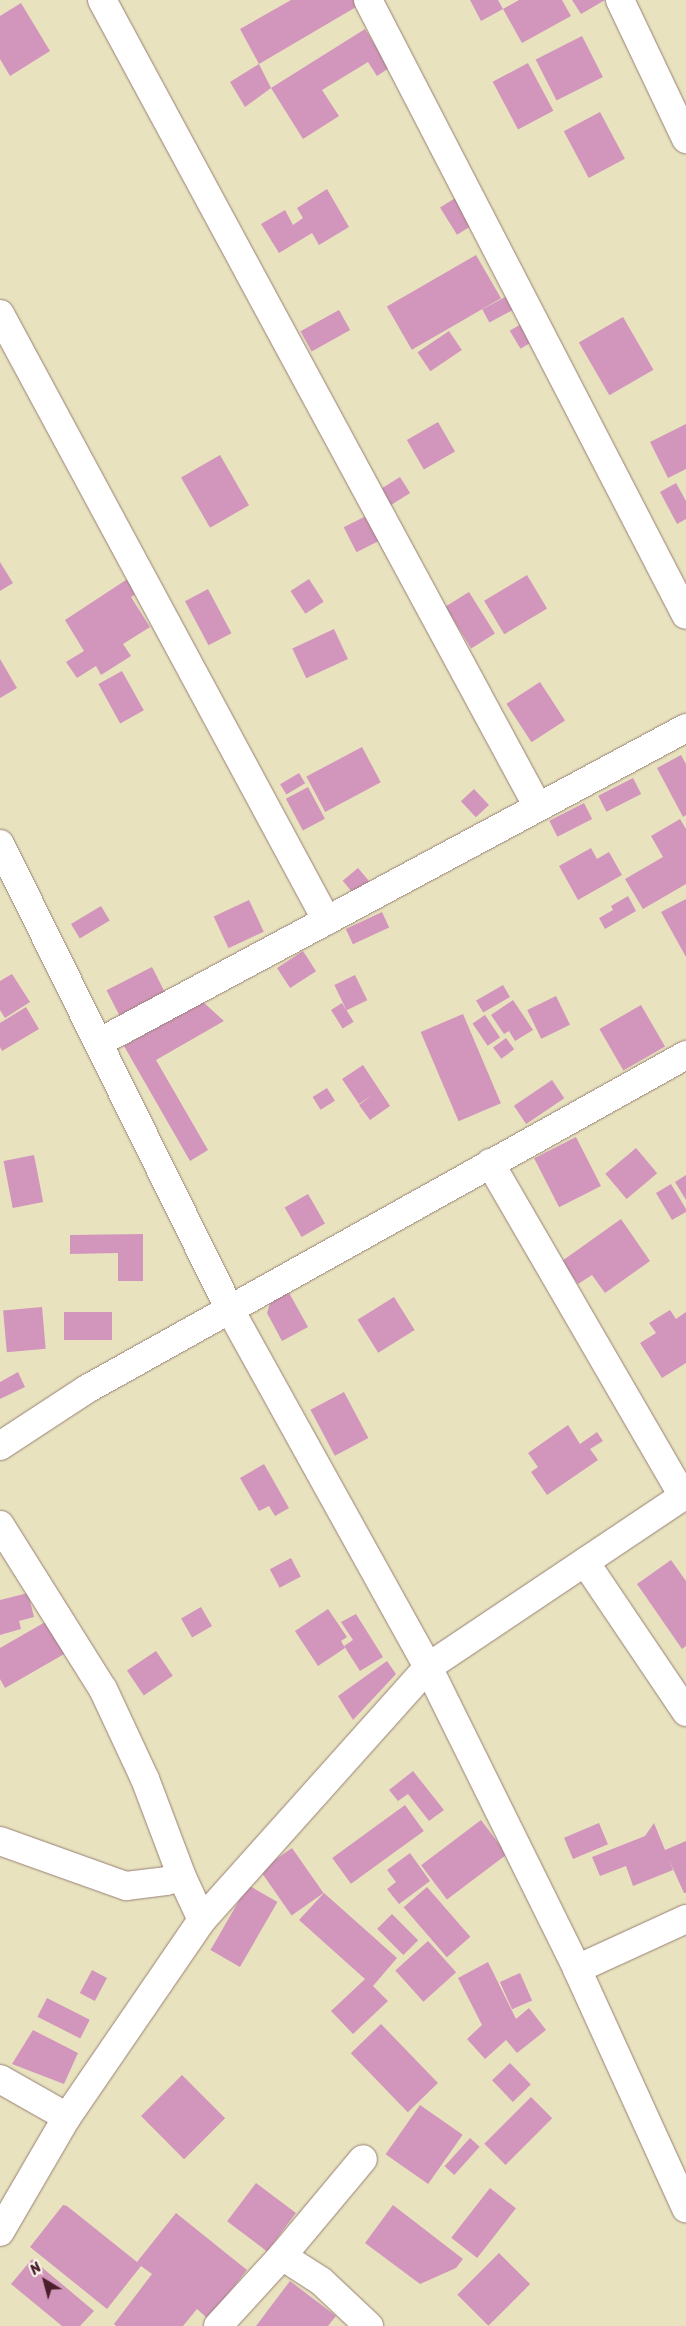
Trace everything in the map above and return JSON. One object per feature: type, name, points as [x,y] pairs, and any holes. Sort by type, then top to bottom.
[{"type":"street","points":[[102,0],[538,807]]},
{"type":"street","points":[[368,0],[686,615]]},
{"type":"street","points":[[620,0],[686,139]]},
{"type":"street","points":[[0,314],[327,920]]},
{"type":"street","points":[[100,1042],[686,728]]},
{"type":"street","points":[[0,844],[100,1042],[229,1308],[428,1667],[577,1969],[686,2208]]},
{"type":"street","points":[[0,1446],[87,1388],[686,1055]]},
{"type":"street","points":[[0,2232],[67,2117],[202,1920],[428,1667],[685,1495],[490,1163]]},
{"type":"street","points":[[0,1525],[26,1570],[103,1689],[145,1779],[182,1877],[202,1920]]},
{"type":"street","points":[[585,1562],[686,1712]]},
{"type":"street","points":[[0,1841],[126,1886],[182,1877]]},
{"type":"street","points":[[577,1969],[686,1919]]},
{"type":"street","points":[[0,2078],[67,2117]]},
{"type":"street","points":[[218,2326],[282,2256],[363,2159]]},
{"type":"street","points":[[282,2256],[321,2281],[368,2326]]},
{"type":"building","points":[[291,0],[368,0],[259,64],[240,29]]},
{"type":"building","points":[[470,0],[498,0],[503,9],[481,21]]},
{"type":"building","points":[[519,0],[562,0],[571,16],[522,43],[503,9]]},
{"type":"building","points":[[572,0],[605,0],[581,14]]},
{"type":"building","points":[[21,3],[50,51],[10,76],[0,59],[0,16]]},
{"type":"building","points":[[365,29],[389,68],[377,76],[368,62],[322,90],[339,116],[303,139],[271,88]]},
{"type":"building","points":[[582,36],[603,77],[557,101],[536,60]]},
{"type":"building","points":[[528,63],[553,111],[518,129],[493,82]]},
{"type":"building","points":[[259,64],[271,88],[245,107],[230,82]]},
{"type":"building","points":[[600,112],[625,159],[589,178],[564,131]]},
{"type":"building","points":[[327,189],[349,227],[319,245],[312,233],[279,253],[261,224],[285,210],[293,225],[303,218],[297,208]]},
{"type":"building","points":[[457,197],[474,224],[457,235],[440,208]]},
{"type":"building","points":[[476,255],[501,298],[412,350],[387,306]]},
{"type":"building","points":[[507,296],[514,309],[489,322],[482,309]]},
{"type":"building","points":[[339,310],[350,330],[312,351],[301,331]]},
{"type":"building","points":[[623,317],[654,370],[609,395],[579,342]]},
{"type":"building","points":[[526,321],[537,339],[521,349],[510,331]]},
{"type":"building","points":[[449,331],[462,350],[430,371],[417,352]]},
{"type":"building","points":[[438,422],[455,451],[424,469],[407,440]]},
{"type":"building","points":[[686,424],[686,469],[668,478],[650,442]]},
{"type":"building","points":[[220,455],[249,505],[210,528],[181,478]]},
{"type":"building","points":[[400,477],[410,493],[386,508],[376,492]]},
{"type":"building","points":[[676,483],[686,501],[686,519],[677,524],[660,492]]},
{"type":"building","points":[[366,516],[379,541],[356,552],[344,527]]},
{"type":"building","points":[[0,562],[13,583],[0,591]]},
{"type":"building","points":[[527,575],[547,608],[504,634],[484,601]]},
{"type":"building","points":[[132,576],[141,591],[131,597],[150,627],[123,644],[131,656],[101,675],[96,666],[77,678],[66,662],[84,651],[65,620]]},
{"type":"building","points":[[309,579],[324,602],[305,614],[291,591]]},
{"type":"building","points":[[208,589],[231,633],[209,645],[185,601]]},
{"type":"building","points":[[469,592],[495,634],[471,648],[445,607]]},
{"type":"building","points":[[334,629],[348,659],[306,678],[292,648]]},
{"type":"building","points":[[0,659],[17,688],[0,698]]},
{"type":"building","points":[[122,671],[144,710],[120,723],[98,684]]},
{"type":"building","points":[[540,682],[565,721],[532,742],[506,704]]},
{"type":"building","points":[[362,747],[381,782],[325,812],[306,777]]},
{"type":"building","points":[[681,755],[686,764],[686,815],[683,817],[657,768]]},
{"type":"building","points":[[299,773],[305,783],[286,795],[280,784]]},
{"type":"building","points":[[633,778],[641,794],[606,812],[598,796]]},
{"type":"building","points":[[308,787],[325,819],[303,831],[286,799]]},
{"type":"building","points":[[474,789],[489,805],[476,817],[461,801]]},
{"type":"building","points":[[584,803],[592,819],[557,837],[549,821]]},
{"type":"building","points":[[680,819],[686,829],[686,884],[643,909],[625,879],[663,857],[651,836]]},
{"type":"building","points":[[591,848],[597,859],[609,852],[622,875],[578,900],[559,866]]},
{"type":"building","points":[[358,868],[373,886],[357,898],[343,881]]},
{"type":"building","points":[[628,896],[636,911],[605,929],[599,918],[613,910],[611,906]]},
{"type":"building","points":[[686,899],[686,957],[661,912]]},
{"type":"building","points":[[249,900],[264,932],[228,948],[214,916]]},
{"type":"building","points":[[101,906],[110,921],[80,939],[71,924]]},
{"type":"building","points":[[382,912],[389,927],[353,944],[346,929]]},
{"type":"building","points":[[303,951],[316,971],[290,988],[277,968]]},
{"type":"building","points":[[152,967],[165,993],[120,1016],[107,990]]},
{"type":"building","points":[[12,974],[30,1002],[5,1018],[0,1010],[0,981]]},
{"type":"building","points":[[355,975],[367,1000],[347,1010],[334,985]]},
{"type":"building","points":[[503,985],[510,997],[483,1013],[476,1001]]},
{"type":"building","points":[[556,996],[570,1025],[541,1039],[527,1010]]},
{"type":"building","points":[[513,1000],[533,1030],[515,1041],[509,1031],[504,1034],[491,1015]]},
{"type":"building","points":[[202,1001],[224,1021],[156,1060],[208,1150],[190,1161],[124,1046]]},
{"type":"building","points":[[342,1003],[354,1022],[343,1029],[331,1010]]},
{"type":"building","points":[[641,1005],[665,1047],[623,1071],[599,1029]]},
{"type":"building","points":[[26,1007],[39,1029],[2,1051],[0,1047],[0,1023]]},
{"type":"building","points":[[463,1014],[501,1103],[459,1121],[421,1032]]},
{"type":"building","points":[[485,1015],[500,1037],[488,1046],[473,1023]]},
{"type":"building","points":[[506,1038],[514,1049],[501,1059],[493,1047]]},
{"type":"building","points":[[363,1065],[390,1106],[370,1120],[359,1105],[372,1095],[359,1104],[342,1079]]},
{"type":"building","points":[[552,1080],[564,1098],[526,1124],[514,1106]]},
{"type":"building","points":[[327,1088],[335,1101],[321,1110],[313,1097]]},
{"type":"building","points":[[576,1137],[601,1186],[559,1207],[534,1158]]},
{"type":"building","points":[[636,1148],[657,1173],[627,1199],[605,1174]]},
{"type":"building","points":[[34,1155],[43,1202],[13,1208],[4,1161]]},
{"type":"building","points":[[686,1175],[686,1200],[675,1182]]},
{"type":"building","points":[[671,1184],[686,1209],[686,1212],[672,1220],[656,1193]]},
{"type":"building","points":[[308,1194],[325,1223],[302,1237],[285,1208]]},
{"type":"building","points":[[621,1219],[650,1261],[605,1293],[592,1275],[578,1284],[562,1261]]},
{"type":"building","points":[[143,1234],[143,1281],[118,1281],[118,1253],[70,1254],[70,1235]]},
{"type":"building","points":[[288,1291],[308,1327],[282,1341],[267,1313],[271,1300]]},
{"type":"building","points":[[394,1297],[415,1330],[378,1353],[358,1320]]},
{"type":"building","points":[[42,1307],[46,1349],[7,1352],[3,1310]]},
{"type":"building","points":[[670,1310],[676,1319],[686,1312],[686,1363],[662,1378],[640,1343],[656,1333],[649,1323]]},
{"type":"building","points":[[64,1312],[112,1312],[112,1340],[64,1340]]},
{"type":"building","points":[[18,1372],[25,1387],[0,1399],[0,1382]]},
{"type":"building","points":[[344,1392],[368,1438],[335,1456],[310,1410]]},
{"type":"building","points":[[568,1425],[580,1444],[597,1432],[603,1441],[590,1449],[598,1460],[547,1495],[531,1472],[538,1467],[528,1453]]},
{"type":"building","points":[[264,1464],[289,1508],[275,1516],[269,1506],[259,1511],[240,1478]]},
{"type":"building","points":[[291,1558],[301,1577],[280,1588],[270,1569]]},
{"type":"building","points":[[671,1560],[686,1581],[686,1646],[682,1649],[637,1584]]},
{"type":"building","points":[[28,1593],[34,1617],[19,1621],[21,1629],[0,1635],[0,1600]]},
{"type":"building","points":[[201,1607],[212,1626],[192,1638],[181,1618]]},
{"type":"building","points":[[328,1609],[347,1637],[341,1641],[345,1648],[318,1666],[295,1631]]},
{"type":"building","points":[[356,1614],[383,1657],[360,1671],[344,1646],[353,1640],[341,1622]]},
{"type":"building","points":[[47,1621],[66,1653],[5,1688],[0,1679],[0,1648]]},
{"type":"building","points":[[156,1651],[173,1676],[144,1695],[127,1671]]},
{"type":"building","points":[[387,1661],[396,1674],[353,1720],[338,1696]]},
{"type":"building","points":[[413,1771],[444,1810],[429,1821],[408,1794],[398,1801],[389,1790]]},
{"type":"building","points":[[405,1805],[424,1831],[351,1884],[332,1858]]},
{"type":"building","points":[[481,1820],[507,1854],[447,1899],[421,1865]]},
{"type":"building","points":[[599,1823],[608,1844],[573,1859],[564,1838]]},
{"type":"building","points":[[654,1823],[665,1850],[686,1841],[686,1893],[684,1893],[669,1860],[673,1870],[633,1886],[626,1866],[600,1876],[592,1857],[645,1836]]},
{"type":"building","points":[[292,1848],[324,1893],[292,1915],[260,1870]]},
{"type":"building","points":[[410,1853],[430,1881],[399,1904],[387,1889],[396,1882],[387,1870]]},
{"type":"building","points":[[248,1885],[277,1902],[240,1967],[210,1950]]},
{"type":"building","points":[[427,1887],[470,1937],[447,1957],[404,1907]]},
{"type":"building","points":[[324,1893],[397,1958],[373,1986],[388,2001],[353,2034],[331,2011],[365,1979],[299,1920]]},
{"type":"building","points":[[392,1914],[418,1940],[403,1955],[377,1929]]},
{"type":"building","points":[[428,1941],[456,1972],[423,2002],[395,1970]]},
{"type":"building","points":[[488,1962],[516,2019],[529,2008],[546,2030],[517,2053],[506,2040],[485,2059],[467,2039],[482,2025],[458,1978]]},
{"type":"building","points":[[92,1970],[107,1978],[95,2001],[80,1993]]},
{"type":"building","points":[[520,1973],[532,2000],[512,2009],[500,1982]]},
{"type":"building","points":[[47,1998],[90,2020],[80,2039],[37,2017]]},
{"type":"building","points":[[381,2024],[438,2083],[408,2112],[351,2053]]},
{"type":"building","points":[[33,2030],[78,2053],[64,2084],[12,2064]]},
{"type":"building","points":[[510,2063],[531,2085],[513,2102],[492,2080]]},
{"type":"building","points":[[182,2075],[225,2118],[184,2159],[141,2116]]},
{"type":"building","points":[[531,2097],[552,2118],[506,2165],[484,2144]]},
{"type":"building","points":[[420,2105],[463,2135],[428,2184],[386,2154]]},
{"type":"building","points":[[470,2138],[480,2147],[454,2175],[445,2166]]},
{"type":"building","points":[[256,2183],[296,2213],[267,2251],[227,2221]]},
{"type":"building","points":[[490,2188],[516,2208],[477,2258],[451,2238]]},
{"type":"building","points":[[63,2205],[67,2206],[137,2262],[176,2213],[247,2270],[208,2319],[197,2309],[183,2326],[116,2326],[114,2324],[152,2274],[141,2266],[107,2309],[30,2247]]},
{"type":"building","points":[[393,2205],[463,2259],[456,2268],[420,2284],[365,2243]]},
{"type":"building","points":[[499,2253],[530,2284],[488,2326],[457,2295]]},
{"type":"building","points":[[32,2259],[94,2311],[80,2326],[62,2326],[11,2284]]},
{"type":"building","points":[[290,2281],[336,2316],[328,2326],[256,2326]]}]
